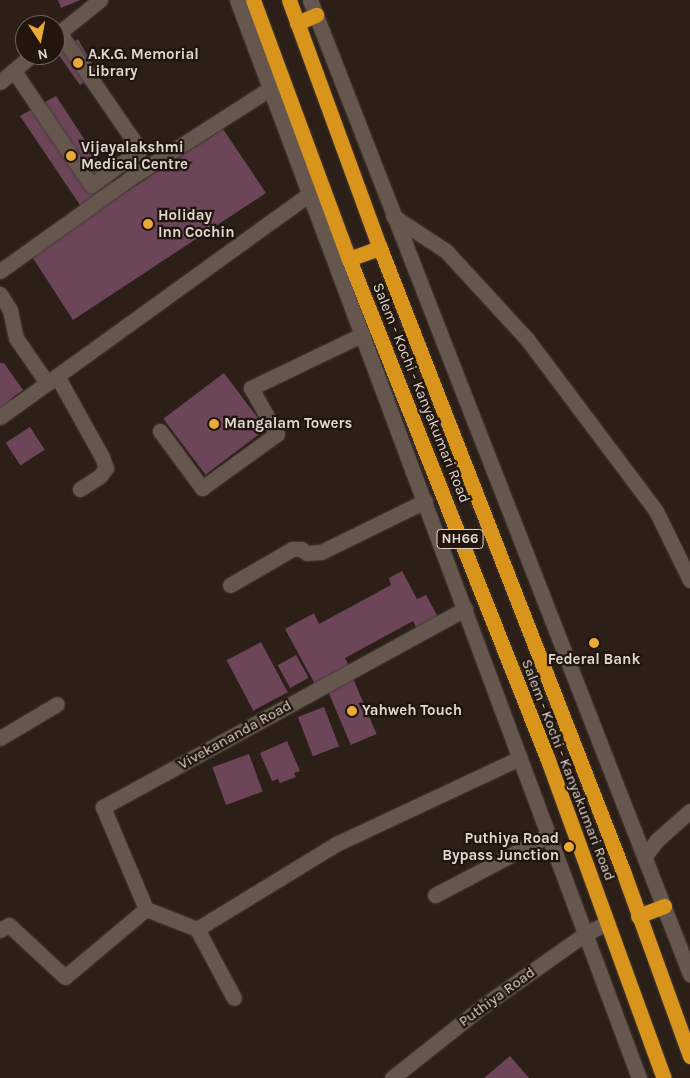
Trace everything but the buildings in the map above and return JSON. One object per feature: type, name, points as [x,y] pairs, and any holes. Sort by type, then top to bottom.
[{"type":"highway","name":"Salem - Kochi - Kanyakumari Road","points":[[253,0],[348,259],[544,751],[664,1078]]},
{"type":"highway","name":"Salem - Kochi - Kanyakumari Road","points":[[289,0],[380,248],[623,871],[690,1056]]},
{"type":"highway","points":[[298,23],[316,15]]},
{"type":"highway","points":[[348,259],[380,248]]},
{"type":"highway","points":[[638,916],[664,906]]},
{"type":"street","points":[[65,28],[100,0]]},
{"type":"street","points":[[237,0],[311,193],[639,1078]]},
{"type":"street","points":[[310,0],[690,974]]},
{"type":"street","points":[[14,71],[91,185],[140,150],[65,45]]},
{"type":"street","points":[[0,82],[21,65]]},
{"type":"street","points":[[0,271],[128,179],[271,88]]},
{"type":"street","points":[[0,417],[311,193]]},
{"type":"street","points":[[393,216],[446,251],[527,339],[656,511],[690,580]]},
{"type":"street","points":[[0,294],[10,310],[16,338],[52,380],[102,457],[106,468],[100,476],[80,489]]},
{"type":"street","points":[[160,430],[202,488],[277,434],[251,388],[363,334]]},
{"type":"street","points":[[230,586],[292,549],[302,549],[307,553],[321,552],[425,501]]},
{"type":"street","name":"Vivekananda Road","points":[[146,909],[103,807],[465,609]]},
{"type":"street","points":[[0,738],[57,704]]},
{"type":"street","points":[[197,930],[336,844],[520,758]]},
{"type":"street","points":[[645,856],[657,840],[690,811]]},
{"type":"street","points":[[435,895],[549,835]]},
{"type":"street","points":[[0,930],[9,925],[65,977],[146,909],[197,930],[234,998]]},
{"type":"street","name":"Puthiya Road","points":[[392,1078],[483,1006],[585,934],[606,923]]},
{"type":"place","name":"A.K.G. Memorial Library","points":[[78,63]]},
{"type":"place","name":"Vijayalakshmi Medical Centre","points":[[71,156]]},
{"type":"place","name":"Holiday Inn Cochin","points":[[148,224]]},
{"type":"place","name":"Mangalam Towers","points":[[214,424]]},
{"type":"place","name":"Federal Bank","points":[[594,643]]},
{"type":"place","name":"Yahweh Touch","points":[[352,711]]},
{"type":"place","name":"Puthiya Road Bypass Junction","points":[[569,847]]}]
